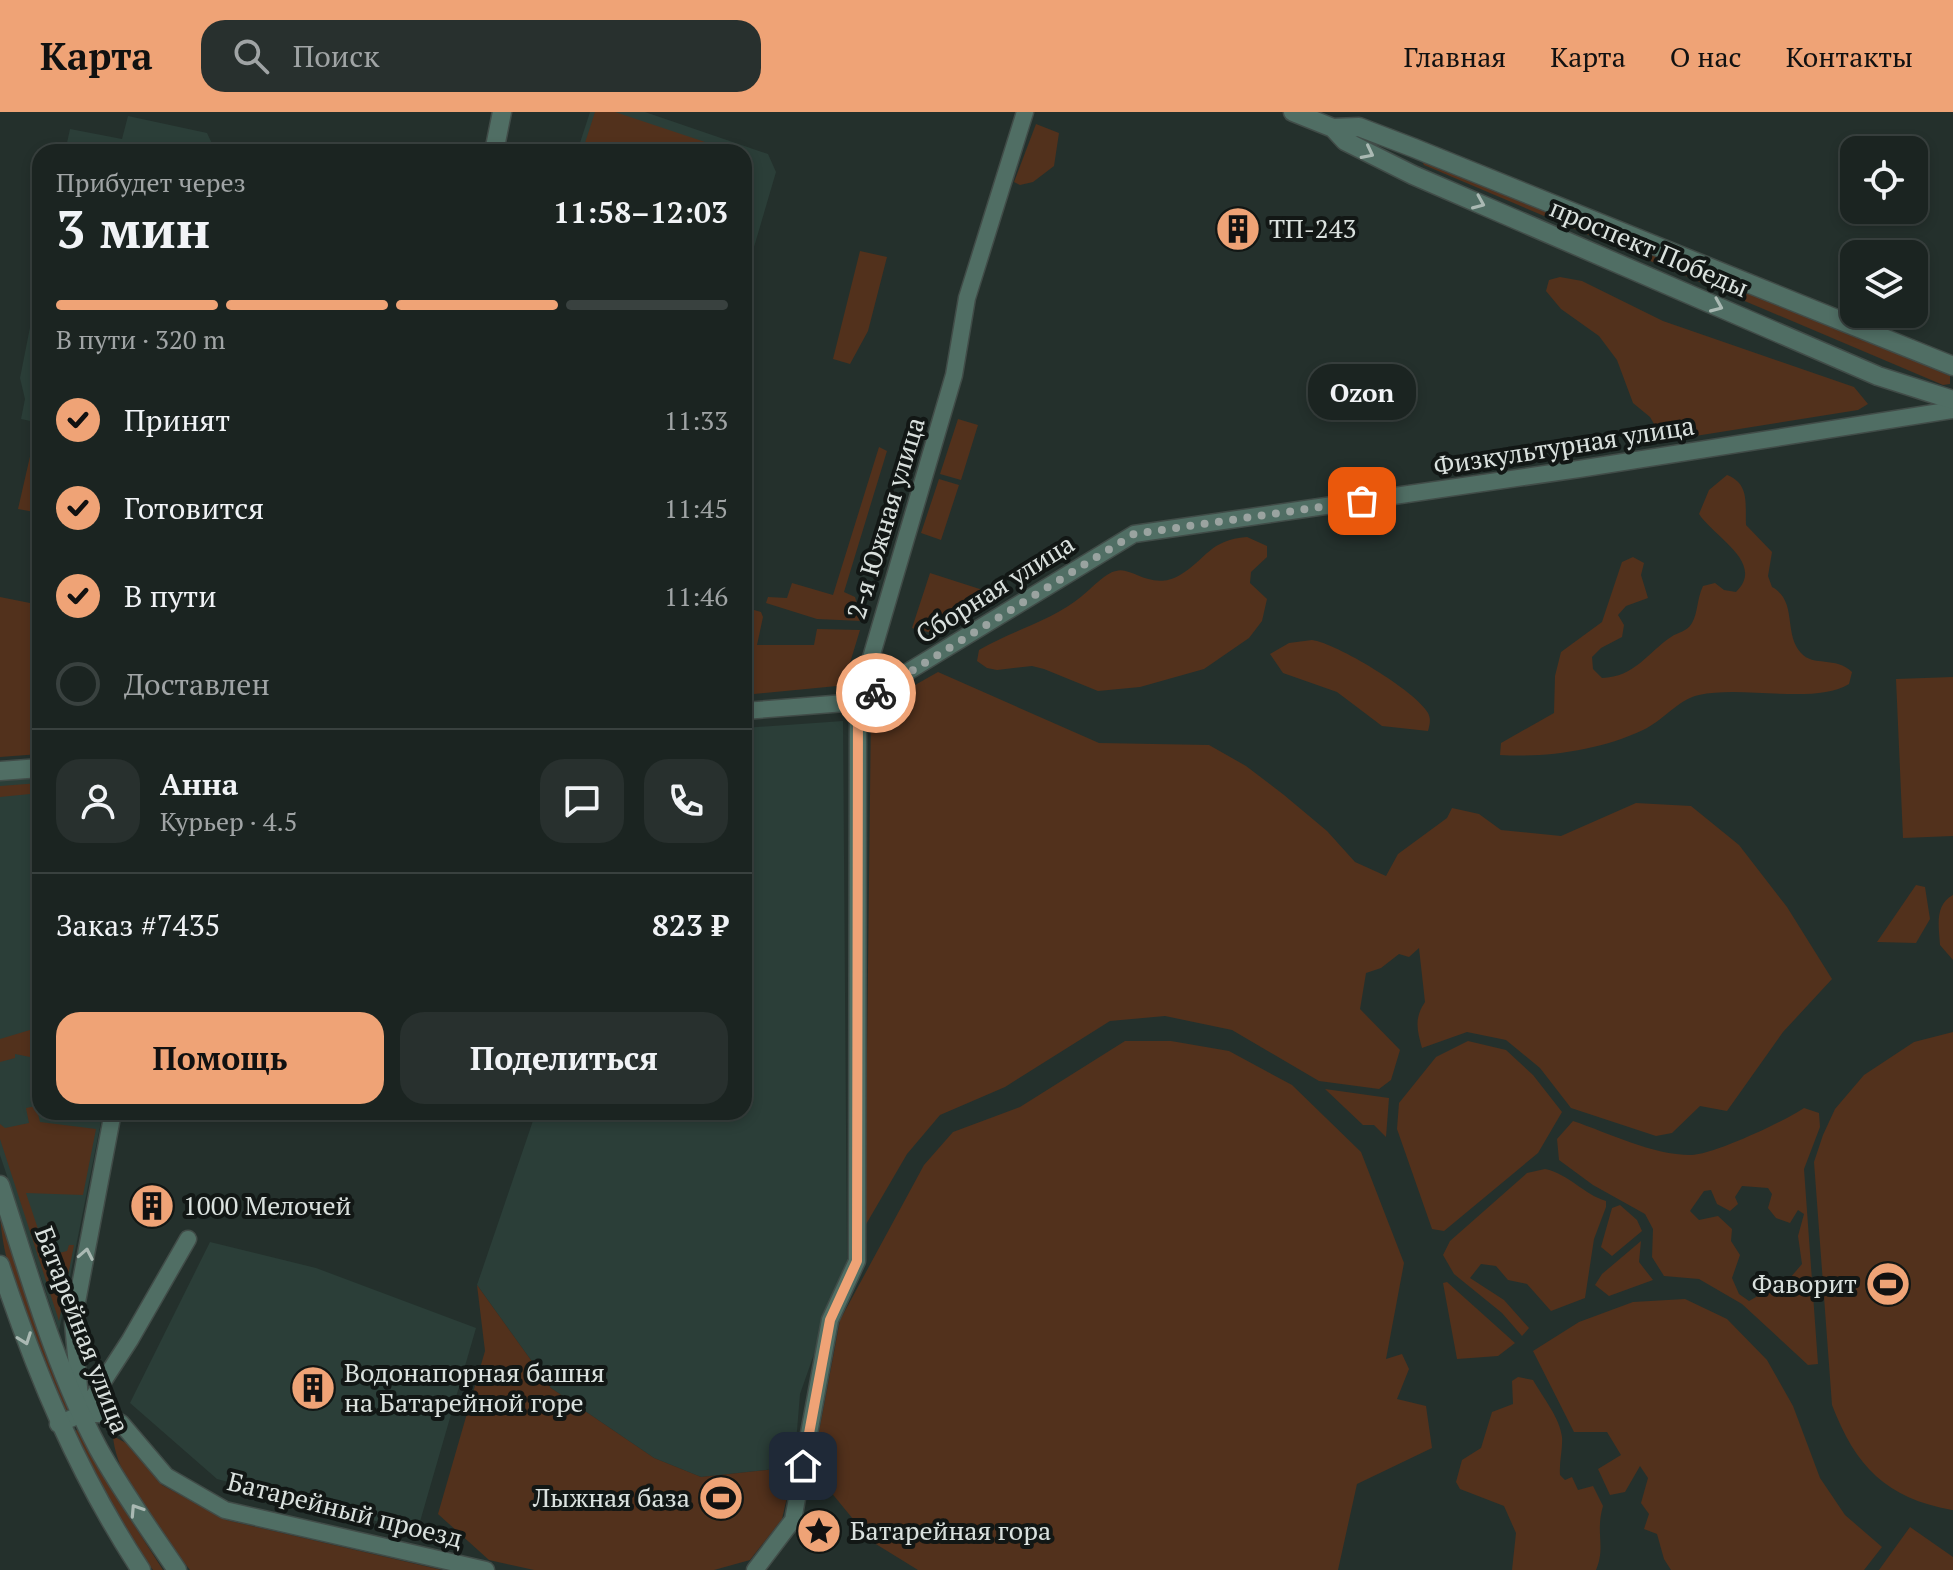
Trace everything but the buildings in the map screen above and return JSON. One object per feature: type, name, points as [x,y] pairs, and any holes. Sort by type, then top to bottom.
[{"type":"street","points":[[496,144],[502,112]]},
{"type":"street","name":"2-я Южная улица","points":[[755,1570],[793,1520],[830,1320],[857,1261],[858,702],[878,626],[948,399],[967,298],[1025,112]]},
{"type":"street","name":"проспект Победы","points":[[1293,112],[1333,128],[1359,127],[1414,148],[1953,366]]},
{"type":"street","name":"проспект Победы","points":[[1333,128],[1345,141],[1413,175],[1878,376],[1953,400]]},
{"type":"street","name":"Физкультурная улица","points":[[1134,534],[1953,410]]},
{"type":"street","name":"Сборная улица","points":[[752,710],[858,702],[1134,534]]},
{"type":"street","points":[[0,771],[32,769]]},
{"type":"street","points":[[82,1414],[73,1323],[111,1120]]},
{"type":"street","name":"Батарейная улица","points":[[0,1185],[43,1316],[82,1414],[134,1508],[177,1570]]},
{"type":"street","points":[[58,1424],[82,1414],[130,1340],[188,1239]]},
{"type":"street","name":"Батарейная улица","points":[[0,1265],[58,1424],[88,1485],[141,1570]]},
{"type":"street","name":"Батарейный проезд","points":[[82,1414],[105,1414],[121,1423],[166,1476],[225,1510],[486,1570]]},
{"type":"shaded area","points":[[590,112],[645,112],[739,144],[580,144]]},
{"type":"shaded area","points":[[595,112],[615,112],[711,144],[585,144]]},
{"type":"shaded area","points":[[128,116],[207,133],[212,144],[67,144],[70,129],[122,139]]},
{"type":"shaded area","points":[[1036,124],[1059,133],[1054,166],[1033,182],[1020,185],[1014,182]]},
{"type":"shaded area","points":[[752,149],[768,154],[776,172],[752,254]]},
{"type":"shaded area","points":[[1424,153],[1950,376],[1950,384],[1943,385],[1424,165],[1419,156]]},
{"type":"shaded area","points":[[860,251],[887,257],[868,331],[850,364],[833,359]]},
{"type":"shaded area","points":[[1560,277],[1582,281],[1663,321],[1854,387],[1868,404],[1858,410],[1664,441],[1650,417],[1633,403],[1617,360],[1599,336],[1561,309],[1546,291],[1549,280]]},
{"type":"shaded area","points":[[32,317],[32,421],[21,419],[25,399],[20,378]]},
{"type":"shaded area","points":[[1405,373],[1410,393],[1387,397],[1382,383]]},
{"type":"shaded area","points":[[958,419],[978,425],[961,480],[940,474]]},
{"type":"shaded area","points":[[879,447],[887,451],[844,592],[855,597],[862,621],[817,619],[766,603],[768,597],[787,598],[792,583],[833,595]]},
{"type":"shaded area","points":[[32,448],[32,512],[18,509]]},
{"type":"shaded area","points":[[1727,475],[1743,489],[1746,525],[1772,552],[1768,576],[1772,587],[1785,600],[1796,645],[1801,653],[1812,660],[1846,667],[1852,672],[1849,684],[1817,693],[1699,695],[1684,701],[1643,730],[1609,743],[1554,754],[1500,755],[1501,743],[1554,713],[1555,676],[1561,652],[1602,622],[1622,562],[1633,557],[1644,563],[1641,575],[1648,598],[1626,606],[1618,615],[1624,625],[1622,637],[1601,648],[1592,657],[1593,669],[1602,678],[1632,669],[1671,637],[1688,628],[1694,619],[1703,586],[1715,583],[1724,590],[1736,592],[1744,581],[1745,571],[1741,561],[1699,514],[1709,490]]},
{"type":"shaded area","points":[[939,479],[959,485],[941,540],[921,533]]},
{"type":"shaded area","points":[[1247,537],[1267,546],[1267,557],[1251,572],[1250,583],[1267,599],[1262,621],[1249,638],[1204,669],[1140,687],[1098,691],[1032,666],[997,670],[977,661],[979,650],[1070,605],[1112,572],[1122,570],[1151,580],[1170,580],[1189,569],[1216,546]]},
{"type":"shaded area","points":[[930,573],[986,591],[980,607],[932,633],[912,628]]},
{"type":"shaded area","points":[[0,597],[32,603],[32,755],[0,757]]},
{"type":"shaded area","points":[[752,609],[761,612],[763,617],[757,645],[814,645],[817,629],[860,630],[846,676],[837,686],[752,694]]},
{"type":"shaded area","points":[[1312,640],[1356,659],[1408,693],[1428,713],[1428,731],[1382,726],[1337,692],[1283,673],[1270,654],[1289,643]]},
{"type":"shaded area","points":[[938,672],[1099,743],[1209,745],[1246,766],[1284,795],[1327,831],[1355,862],[1386,876],[1398,854],[1447,818],[1452,808],[1479,814],[1501,830],[1561,836],[1636,803],[1691,806],[1739,845],[1787,907],[1832,979],[1783,1032],[1727,1111],[1700,1106],[1672,1133],[1656,1136],[1571,1108],[1540,1068],[1506,1040],[1467,1032],[1422,1048],[1418,1024],[1425,1002],[1419,948],[1409,957],[1399,954],[1381,968],[1366,973],[1360,1009],[1400,1050],[1391,1080],[1379,1089],[1319,1081],[1232,1030],[1165,1016],[1110,1021],[1005,1087],[940,1115],[907,1154],[865,1226],[871,710]]},
{"type":"shaded area","points":[[1953,677],[1953,836],[1903,838],[1896,679]]},
{"type":"shaded area","points":[[843,721],[847,1260],[800,1394],[794,1467],[701,1477],[654,1458],[551,1388],[477,1285],[533,1120],[752,1120],[752,727]]},
{"type":"shaded area","points":[[32,779],[32,1120],[101,1120],[59,1331],[0,1155],[0,781]]},
{"type":"shaded area","points":[[32,784],[32,794],[0,797],[0,786]]},
{"type":"shaded area","points":[[1916,885],[1925,887],[1930,919],[1916,943],[1877,942]]},
{"type":"shaded area","points":[[1953,895],[1953,960],[1940,945],[1939,924],[1940,910]]},
{"type":"shaded area","points":[[32,1029],[32,1057],[15,1054],[15,1058],[0,1062],[0,1039]]},
{"type":"shaded area","name":"Фаворит","points":[[1953,1032],[1952,1510],[1909,1497],[1876,1476],[1852,1446],[1832,1405],[1814,1162],[1835,1109],[1864,1075],[1914,1042]]},
{"type":"shaded area","points":[[1125,1041],[1171,1041],[1229,1051],[1292,1085],[1361,1152],[1404,1263],[1386,1359],[1402,1354],[1409,1369],[1397,1399],[1426,1406],[1432,1448],[1357,1484],[1338,1570],[918,1570],[871,1541],[812,1469],[840,1320],[924,1165],[953,1132],[1020,1107]]},
{"type":"shaded area","points":[[1468,1041],[1506,1050],[1533,1075],[1562,1112],[1538,1153],[1444,1231],[1432,1229],[1397,1129],[1399,1103],[1436,1057]]},
{"type":"shaded area","points":[[1325,1089],[1389,1098],[1386,1137],[1374,1125],[1363,1125]]},
{"type":"shaded area","points":[[32,1107],[32,1120],[96,1129],[83,1195],[26,1193],[47,1256],[67,1251],[69,1245],[74,1245],[59,1321],[0,1139],[0,1124],[5,1128],[29,1123],[26,1108]]},
{"type":"shaded area","points":[[1804,1108],[1819,1113],[1820,1127],[1804,1169],[1818,1364],[1808,1365],[1742,1304],[1699,1279],[1664,1276],[1652,1257],[1653,1229],[1645,1214],[1593,1185],[1559,1160],[1557,1139],[1573,1121],[1661,1151],[1701,1154],[1731,1144]],"holes":[[[1742,1186],[1768,1188],[1772,1194],[1768,1208],[1776,1218],[1790,1223],[1798,1210],[1804,1214],[1798,1236],[1802,1264],[1790,1278],[1766,1277],[1756,1297],[1749,1301],[1739,1294],[1732,1278],[1740,1255],[1731,1241],[1732,1229],[1718,1216],[1699,1220],[1690,1211],[1704,1191],[1711,1190],[1717,1204],[1730,1211],[1738,1204],[1735,1197]]]},
{"type":"shaded area","points":[[1545,1169],[1606,1201],[1606,1207],[1594,1239],[1585,1298],[1551,1311],[1527,1284],[1508,1280],[1496,1266],[1481,1264],[1470,1278],[1504,1300],[1529,1328],[1522,1336],[1502,1313],[1454,1274],[1443,1255],[1450,1241],[1527,1173]]},
{"type":"shaded area","points":[[1620,1205],[1637,1220],[1642,1231],[1612,1256],[1601,1247],[1612,1208]]},
{"type":"shaded area","points":[[0,1208],[67,1410],[63,1410],[14,1284],[2,1233]]},
{"type":"shaded area","points":[[1641,1241],[1639,1262],[1653,1280],[1609,1296],[1595,1285],[1602,1274]]},
{"type":"shaded area","points":[[210,1242],[316,1268],[476,1328],[417,1532],[217,1479],[130,1403]]},
{"type":"shaded area","points":[[1447,1282],[1515,1343],[1498,1356],[1457,1359],[1443,1283]]},
{"type":"shaded area","points":[[477,1285],[551,1388],[654,1458],[701,1477],[794,1467],[782,1519],[750,1560],[714,1570],[534,1570],[489,1560],[438,1514],[485,1351]]},
{"type":"shaded area","points":[[1685,1299],[1727,1319],[1767,1360],[1793,1406],[1820,1478],[1845,1515],[1882,1547],[1864,1570],[1671,1570],[1664,1559],[1657,1534],[1644,1529],[1649,1514],[1641,1503],[1648,1478],[1640,1466],[1625,1492],[1610,1495],[1598,1469],[1621,1455],[1607,1432],[1574,1432],[1533,1351],[1579,1322],[1633,1302]]},
{"type":"shaded area","points":[[1518,1377],[1533,1380],[1558,1422],[1562,1437],[1560,1475],[1565,1480],[1572,1477],[1578,1490],[1593,1486],[1603,1506],[1596,1570],[1512,1570],[1516,1533],[1504,1506],[1460,1489],[1456,1482],[1462,1460],[1481,1448],[1492,1412],[1513,1404],[1512,1381]]},
{"type":"shaded area","points":[[76,1430],[82,1432],[111,1489],[163,1570],[153,1570],[120,1522],[85,1459]]},
{"type":"shaded area","points":[[113,1436],[126,1443],[162,1485],[226,1520],[442,1570],[190,1570],[132,1489],[122,1471]]},
{"type":"shaded area","points":[[1910,1527],[1953,1557],[1953,1570],[1879,1570]]},
{"type":"way so far","points":[[876,693],[1134,534],[1362,501]]},
{"type":"place","name":"ТП-243","points":[[1238,229]]},
{"type":"place","name":"Ozon","points":[[1362,501]]},
{"type":"place","name":"1000 Мелочей","points":[[152,1206]]},
{"type":"place","name":"Фаворит","points":[[1888,1284]]},
{"type":"place","name":"Водонапорная башня на Батарейной горе","points":[[313,1388]]},
{"type":"place","name":"Лыжная база","points":[[721,1498]]},
{"type":"place","name":"Батарейная гора","points":[[819,1531]]},
{"type":"route","points":[[803,1466],[830,1320],[857,1261],[858,702],[876,693]]}]
